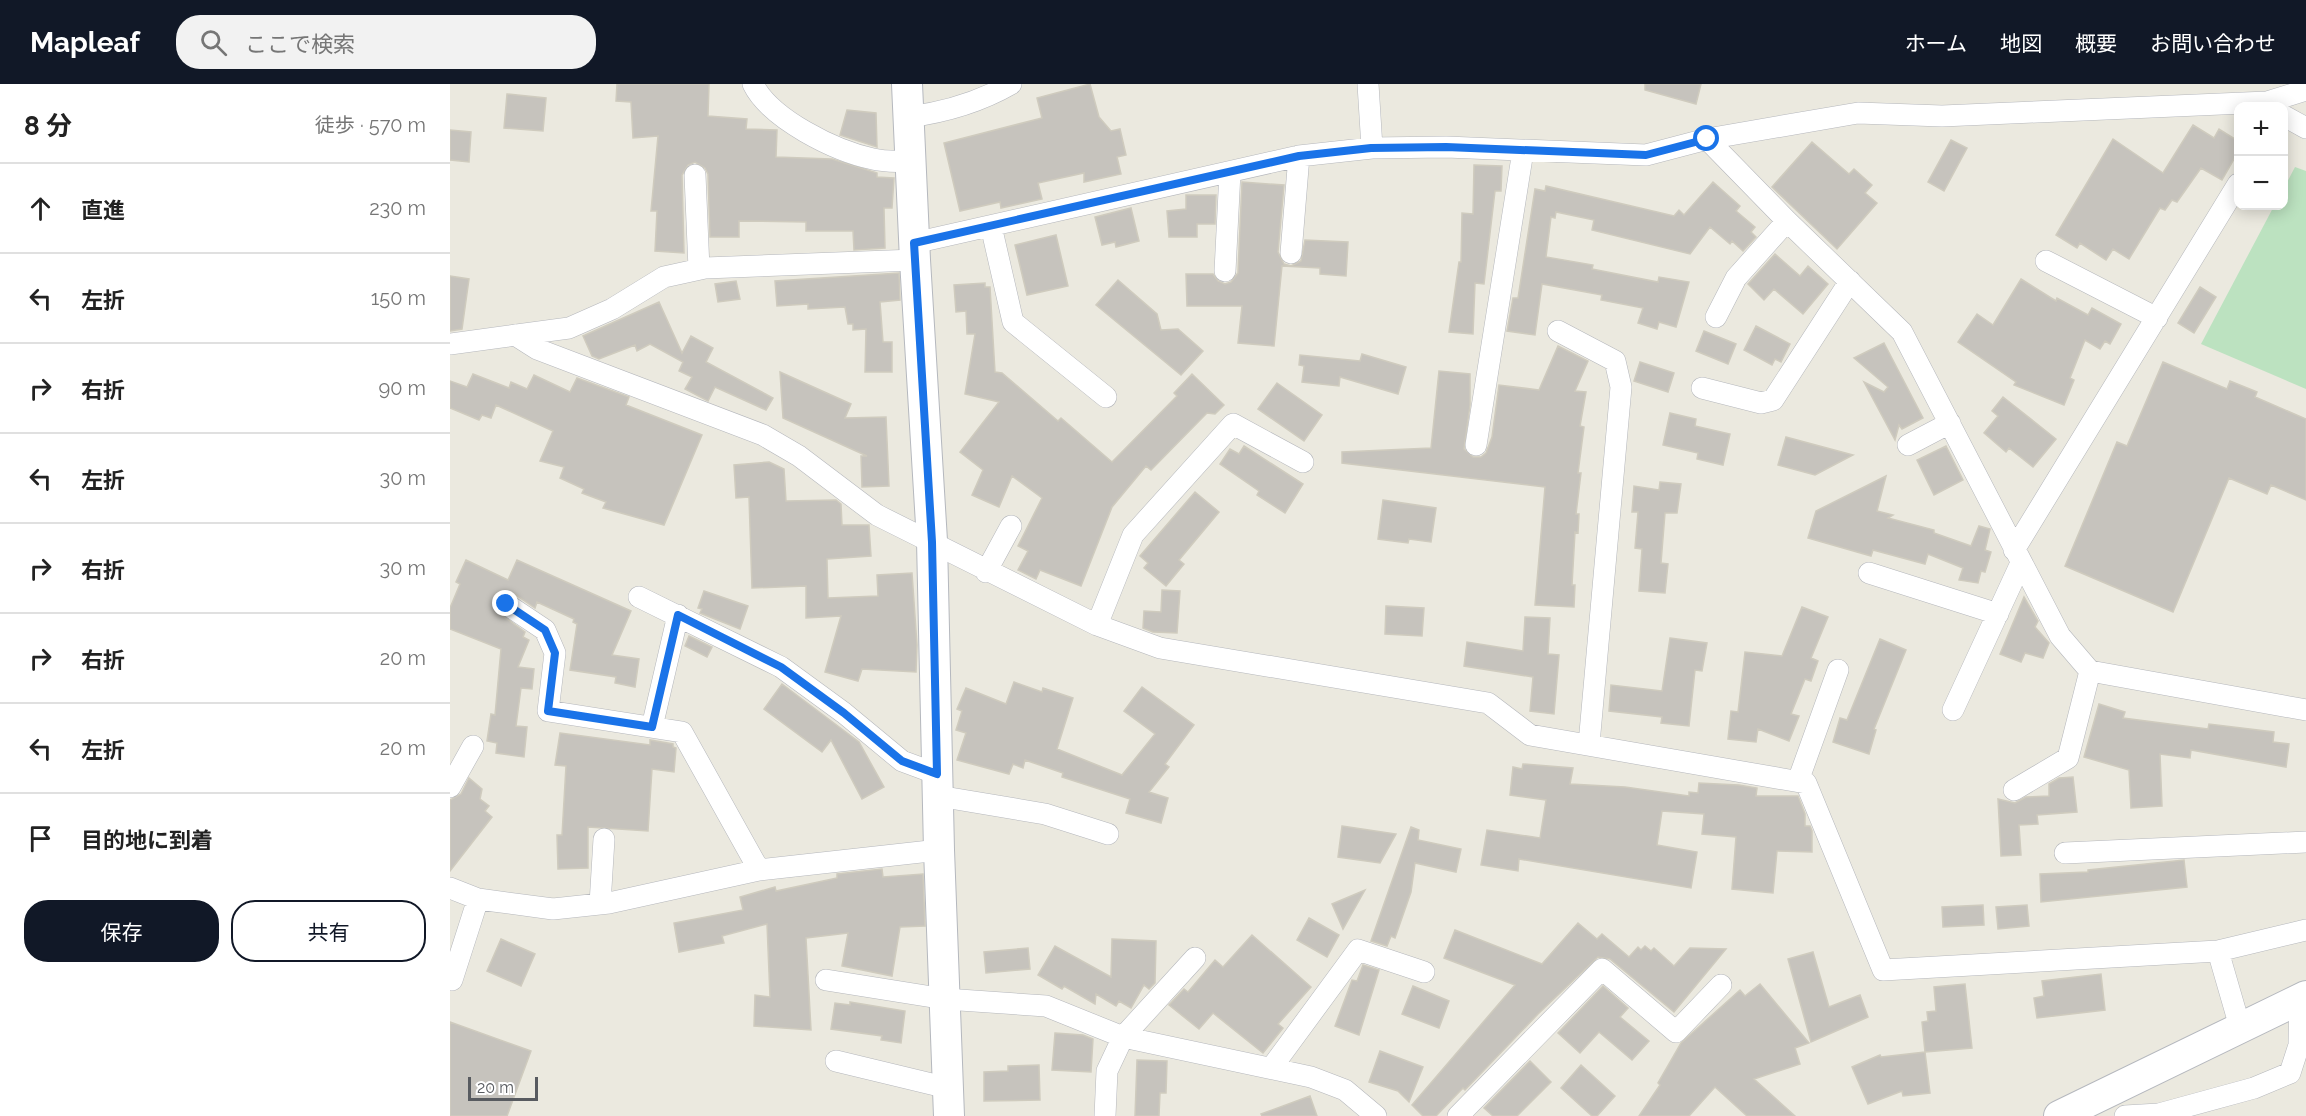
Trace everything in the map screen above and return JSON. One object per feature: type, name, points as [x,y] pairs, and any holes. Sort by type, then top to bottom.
[{"type":"street","points":[[753,84],[760,99],[783,117],[825,141],[875,160],[910,162]]},
{"type":"street","points":[[836,1061],[948,1102],[932,542],[914,252],[907,84]]},
{"type":"street","points":[[909,117],[947,112],[989,97],[1011,84]]},
{"type":"street","points":[[1368,84],[1371,148]]},
{"type":"street","points":[[2250,84],[2268,102]]},
{"type":"street","points":[[2275,102],[2306,90]]},
{"type":"street","points":[[450,344],[569,328],[612,309],[663,277],[699,269],[914,252],[991,226],[1299,156],[1371,148],[1446,147],[1646,155],[1707,139],[1858,113],[1942,116],[2234,105]]},
{"type":"street","points":[[2288,119],[2306,128]]},
{"type":"street","points":[[1707,139],[1787,222],[1902,332],[2060,636],[2090,671],[2306,711]]},
{"type":"street","points":[[1476,445],[1523,151]]},
{"type":"street","points":[[1291,253],[1299,156]]},
{"type":"street","points":[[1225,271],[1230,172]]},
{"type":"street","points":[[695,175],[699,269]]},
{"type":"street","points":[[1953,710],[1998,614],[2018,557],[2234,191]]},
{"type":"street","points":[[1716,318],[1736,278],[1787,222]]},
{"type":"street","points":[[991,226],[1013,322],[1106,397]]},
{"type":"street","points":[[2046,261],[2157,318]]},
{"type":"street","points":[[1702,388],[1761,403],[1773,400],[1850,281]]},
{"type":"street","points":[[1558,331],[1615,361],[1621,387],[1589,744]]},
{"type":"street","points":[[515,335],[537,350],[763,435],[798,456],[877,515],[986,572],[1097,625],[1160,648],[1488,703],[1530,735],[1806,783],[1883,970],[2218,951],[2306,930]]},
{"type":"street","points":[[1908,445],[1950,423]]},
{"type":"street","points":[[1097,625],[1133,535],[1233,424],[1303,462]]},
{"type":"street","points":[[986,572],[1011,526]]},
{"type":"street","points":[[1869,573],[1998,614]]},
{"type":"street","points":[[639,597],[781,667],[844,713],[902,761],[938,785],[1108,834]]},
{"type":"street","points":[[506,604],[545,630],[552,645],[555,653],[548,711],[682,732],[759,870]]},
{"type":"street","points":[[652,727],[678,615]]},
{"type":"street","points":[[1798,781],[1838,670]]},
{"type":"street","points":[[2014,790],[2068,759],[2090,671]]},
{"type":"street","points":[[450,786],[473,747]]},
{"type":"street","points":[[600,903],[604,839]]},
{"type":"street","points":[[2065,853],[2306,842]]},
{"type":"street","points":[[450,888],[478,899],[553,909],[600,903],[759,870],[939,850]]},
{"type":"street","points":[[452,980],[478,899]]},
{"type":"street","points":[[1272,1067],[1358,950],[1424,972]]},
{"type":"street","points":[[2218,951],[2240,1028]]},
{"type":"street","points":[[1105,1116],[1107,1071],[1123,1037],[1195,958]]},
{"type":"street","points":[[1458,1116],[1602,969],[1676,1032],[1721,985]]},
{"type":"street","points":[[826,980],[945,999],[1046,1006],[1123,1037],[1311,1077],[1345,1090],[1376,1116]]},
{"type":"street","points":[[2059,1116],[2303,997]]},
{"type":"street","points":[[2125,1116],[2158,1115],[2298,1075],[2303,997]]},
{"type":"green space","points":[[2295,167],[2306,171],[2306,389],[2201,344],[2272,210],[2288,210],[2288,180]]},
{"type":"building","points":[[617,84],[709,84],[708,116],[747,119],[746,129],[777,130],[776,157],[832,159],[877,173],[877,177],[894,178],[892,208],[884,208],[885,248],[854,250],[853,231],[806,231],[806,222],[739,221],[739,237],[710,237],[708,174],[705,168],[695,162],[688,165],[682,175],[684,253],[655,251],[657,211],[651,211],[658,136],[633,138],[631,102],[616,101]]},
{"type":"building","points":[[1090,84],[1099,117],[1111,131],[1120,129],[1126,155],[1117,157],[1121,174],[1084,182],[1084,173],[1038,183],[1042,199],[1001,208],[1000,202],[960,211],[944,143],[1042,118],[1037,98]]},
{"type":"building","points":[[1645,84],[1701,84],[1696,104],[1645,90]]},
{"type":"building","points":[[507,94],[546,98],[543,131],[504,128]]},
{"type":"building","points":[[847,110],[876,113],[877,147],[840,135]]},
{"type":"building","points":[[2193,125],[2214,138],[2219,129],[2234,138],[2234,159],[2222,180],[2201,168],[2177,202],[2172,200],[2165,210],[2160,208],[2129,259],[2113,249],[2106,260],[2080,243],[2077,248],[2056,235],[2113,139],[2163,173]]},
{"type":"building","points":[[450,130],[471,132],[469,162],[450,160]]},
{"type":"building","points":[[1951,140],[1967,148],[1944,191],[1928,182]]},
{"type":"building","points":[[1812,142],[1849,174],[1854,169],[1872,185],[1865,193],[1877,203],[1837,249],[1772,187]]},
{"type":"building","points":[[1474,165],[1502,166],[1501,191],[1495,191],[1484,284],[1475,283],[1473,334],[1449,332],[1459,262],[1461,262],[1462,213],[1473,214]]},
{"type":"building","points":[[1242,182],[1284,185],[1278,252],[1284,264],[1291,266],[1301,261],[1305,240],[1348,242],[1346,276],[1320,274],[1320,268],[1282,266],[1274,346],[1238,343],[1242,306],[1187,306],[1186,274],[1213,274],[1218,281],[1225,284],[1231,282],[1238,273]]},
{"type":"building","points":[[1713,182],[1740,206],[1736,211],[1755,227],[1751,232],[1756,237],[1743,251],[1732,241],[1730,244],[1710,227],[1690,254],[1592,230],[1594,220],[1556,212],[1555,218],[1551,217],[1546,257],[1593,265],[1592,269],[1658,282],[1659,277],[1689,282],[1676,327],[1659,322],[1657,329],[1638,323],[1643,308],[1601,300],[1602,295],[1542,284],[1535,335],[1507,331],[1513,298],[1518,298],[1535,189],[1545,191],[1546,186],[1674,216],[1679,210],[1684,215]]},
{"type":"building","points":[[1186,195],[1216,195],[1215,224],[1197,224],[1197,237],[1169,237],[1167,211],[1186,209]]},
{"type":"building","points":[[1131,208],[1139,241],[1116,247],[1115,242],[1102,245],[1095,217]]},
{"type":"building","points":[[1056,235],[1068,286],[1027,295],[1015,245]]},
{"type":"building","points":[[1775,254],[1800,276],[1808,266],[1828,284],[1803,314],[1774,289],[1764,300],[1748,284]]},
{"type":"building","points":[[899,273],[900,300],[880,302],[883,342],[892,342],[892,372],[865,372],[866,329],[853,330],[853,324],[848,324],[845,307],[808,309],[808,304],[777,306],[775,281]]},
{"type":"building","points":[[450,276],[469,279],[462,329],[450,331]]},
{"type":"building","points":[[2021,279],[2056,301],[2057,298],[2088,315],[2092,308],[2121,324],[2110,344],[2105,341],[2100,349],[2085,340],[2070,378],[2074,380],[2064,405],[2014,385],[2016,382],[1958,342],[1977,314],[1993,325]]},
{"type":"building","points":[[1118,280],[1157,314],[1161,330],[1178,329],[1203,351],[1181,375],[1096,305]]},
{"type":"building","points":[[736,281],[740,299],[718,302],[715,284]]},
{"type":"building","points":[[985,283],[985,287],[990,287],[995,372],[1002,373],[1058,421],[1061,418],[1112,462],[1177,396],[1174,393],[1192,374],[1224,405],[1215,414],[1207,413],[1151,470],[1146,466],[1112,507],[1081,586],[1040,570],[1036,579],[1018,570],[1028,551],[1018,546],[1042,498],[1012,476],[999,507],[972,495],[983,470],[960,452],[999,402],[965,394],[975,334],[967,334],[966,311],[956,312],[954,285]]},
{"type":"building","points":[[2200,287],[2216,297],[2194,333],[2178,323]]},
{"type":"building","points":[[659,302],[682,353],[691,336],[713,348],[706,362],[773,398],[766,410],[715,387],[708,401],[685,389],[692,377],[679,371],[683,362],[650,344],[637,351],[635,345],[599,359],[592,356],[583,336]]},
{"type":"building","points":[[1756,326],[1790,344],[1781,362],[1775,359],[1772,365],[1744,350]]},
{"type":"building","points":[[1704,331],[1736,344],[1728,364],[1696,351]]},
{"type":"building","points":[[1884,343],[1923,418],[1902,429],[1899,425],[1895,440],[1864,382],[1884,392],[1888,387],[1854,358]]},
{"type":"building","points":[[1558,346],[1588,361],[1575,391],[1586,392],[1580,426],[1584,427],[1578,473],[1581,473],[1576,514],[1579,514],[1578,533],[1575,532],[1572,585],[1575,585],[1574,607],[1535,605],[1545,487],[1342,463],[1342,452],[1431,448],[1439,371],[1470,374],[1470,405],[1464,449],[1473,457],[1481,457],[1486,453],[1492,437],[1499,385],[1539,390]]},
{"type":"building","points":[[1362,354],[1406,367],[1398,394],[1340,377],[1339,386],[1302,382],[1304,366],[1299,365],[1300,355],[1360,361]]},
{"type":"building","points":[[1640,362],[1674,373],[1668,392],[1634,381]]},
{"type":"building","points":[[2163,362],[2227,389],[2230,381],[2257,392],[2255,397],[2306,419],[2306,500],[2271,485],[2267,494],[2229,478],[2173,612],[2065,566],[2117,442],[2127,446]]},
{"type":"building","points":[[780,372],[851,404],[845,418],[886,417],[889,486],[862,487],[861,456],[867,456],[783,418]]},
{"type":"building","points":[[473,374],[509,388],[511,382],[527,389],[534,375],[570,392],[577,378],[629,397],[626,405],[702,435],[664,525],[603,508],[606,502],[582,493],[584,489],[560,478],[564,467],[540,461],[553,431],[496,405],[491,418],[482,415],[479,420],[450,408],[450,381],[467,387]]},
{"type":"building","points":[[1277,383],[1322,415],[1304,441],[1258,409]]},
{"type":"building","points":[[2003,397],[2056,439],[2033,467],[2009,448],[2006,452],[1984,433],[1998,416],[1992,411]]},
{"type":"building","points":[[1670,413],[1696,419],[1695,426],[1730,434],[1723,465],[1697,459],[1698,453],[1663,445]]},
{"type":"building","points":[[1786,437],[1853,455],[1815,475],[1778,465]]},
{"type":"building","points":[[1244,446],[1303,484],[1285,513],[1257,495],[1259,491],[1220,464],[1230,449],[1239,454]]},
{"type":"building","points":[[1946,446],[1963,480],[1934,495],[1917,460]]},
{"type":"building","points":[[769,462],[784,469],[786,501],[836,500],[841,504],[842,525],[869,525],[871,556],[827,559],[828,598],[878,596],[877,575],[912,573],[917,645],[916,672],[862,669],[858,681],[825,672],[841,616],[806,618],[806,586],[752,588],[749,497],[736,498],[734,465]]},
{"type":"building","points":[[1886,476],[1877,511],[1893,515],[1888,518],[1934,530],[1934,533],[1971,546],[1979,526],[1990,529],[1985,550],[1991,552],[1985,572],[1981,571],[1978,583],[1959,580],[1963,568],[1928,554],[1925,564],[1873,550],[1871,556],[1808,538],[1816,511]]},
{"type":"building","points":[[1660,482],[1681,484],[1677,513],[1665,513],[1661,563],[1668,564],[1665,593],[1639,591],[1642,549],[1635,548],[1638,512],[1632,512],[1634,486],[1659,490]]},
{"type":"building","points":[[1195,492],[1219,512],[1179,560],[1184,564],[1166,586],[1144,568],[1148,563],[1140,556]]},
{"type":"building","points":[[1383,500],[1436,508],[1431,542],[1409,539],[1408,543],[1378,539]]},
{"type":"building","points":[[466,560],[508,580],[517,560],[631,611],[612,655],[639,659],[635,687],[615,683],[616,677],[570,670],[577,624],[573,622],[574,619],[537,602],[535,608],[513,593],[501,592],[495,597],[495,610],[525,632],[523,637],[529,640],[518,667],[534,669],[532,689],[521,688],[516,726],[527,727],[524,757],[496,753],[497,743],[487,741],[491,714],[495,715],[501,649],[450,629],[450,608],[460,584],[456,582]]},
{"type":"building","points":[[1162,590],[1180,591],[1177,633],[1153,632],[1143,628],[1144,611],[1161,612]]},
{"type":"building","points":[[704,591],[748,606],[740,629],[700,613],[702,609],[698,608]]},
{"type":"building","points":[[2024,597],[2038,621],[2035,627],[2049,643],[2043,658],[2025,653],[2021,662],[2000,654]]},
{"type":"building","points":[[1386,606],[1424,608],[1422,636],[1385,634]]},
{"type":"building","points":[[1802,607],[1828,617],[1811,658],[1818,661],[1811,681],[1805,679],[1791,714],[1799,716],[1789,741],[1758,729],[1756,742],[1728,739],[1731,711],[1738,712],[1745,652],[1782,656]]},
{"type":"building","points":[[1525,617],[1550,618],[1548,654],[1559,655],[1554,714],[1530,711],[1533,677],[1464,666],[1467,642],[1523,651]]},
{"type":"building","points":[[689,636],[712,647],[707,657],[685,646]]},
{"type":"building","points":[[1670,638],[1707,643],[1702,671],[1695,670],[1689,726],[1661,723],[1662,717],[1609,711],[1611,685],[1662,691]]},
{"type":"building","points":[[1880,639],[1906,650],[1874,729],[1876,730],[1869,754],[1833,742],[1840,718],[1847,720]]},
{"type":"building","points":[[1014,682],[1042,692],[1043,688],[1073,698],[1057,749],[1122,775],[1155,734],[1124,711],[1142,687],[1194,725],[1165,764],[1169,767],[1149,792],[1168,798],[1161,823],[1126,813],[1130,799],[1062,777],[1063,773],[1025,760],[1023,768],[1013,764],[1009,774],[957,760],[966,733],[956,730],[962,711],[957,709],[966,688],[1006,704]]},
{"type":"building","points":[[782,684],[859,742],[884,787],[862,799],[831,740],[822,752],[764,709]]},
{"type":"building","points":[[2099,704],[2125,712],[2123,718],[2208,729],[2209,724],[2274,732],[2273,742],[2289,744],[2286,767],[2191,750],[2190,758],[2160,754],[2162,806],[2131,808],[2129,770],[2084,757]]},
{"type":"building","points":[[560,733],[650,745],[650,740],[673,744],[676,748],[674,772],[652,769],[648,831],[588,827],[588,868],[558,869],[557,835],[562,835],[566,766],[555,765]]},
{"type":"building","points":[[1523,764],[1573,768],[1570,784],[1625,787],[1689,796],[1689,792],[1698,793],[1699,783],[1739,785],[1757,788],[1756,796],[1798,796],[1805,814],[1805,826],[1810,826],[1812,831],[1812,852],[1777,851],[1773,893],[1732,889],[1736,837],[1702,834],[1704,814],[1662,811],[1657,845],[1697,852],[1691,888],[1519,859],[1518,871],[1481,865],[1487,830],[1540,838],[1546,800],[1510,795],[1513,767],[1522,769]]},
{"type":"building","points":[[2073,777],[2077,812],[2037,815],[2038,824],[2019,825],[2021,855],[2001,856],[1998,799],[2015,803],[2026,797],[2049,796],[2049,784],[2059,778]]},
{"type":"building","points":[[469,778],[482,789],[480,799],[489,806],[485,811],[492,817],[450,871],[450,800],[461,794]]},
{"type":"building","points":[[1342,826],[1396,834],[1380,863],[1338,857]]},
{"type":"building","points":[[1411,827],[1419,830],[1418,840],[1461,849],[1456,872],[1415,863],[1411,892],[1395,938],[1391,936],[1387,946],[1371,941]]},
{"type":"building","points":[[2184,860],[2187,887],[2041,902],[2040,874],[2088,872],[2088,870]]},
{"type":"building","points":[[882,869],[883,877],[923,874],[925,926],[900,927],[892,976],[842,966],[848,933],[806,938],[811,1030],[754,1026],[755,995],[770,997],[767,924],[722,936],[724,943],[679,952],[674,923],[743,910],[740,897],[775,887],[776,891],[837,878],[837,874]]},
{"type":"building","points":[[1365,890],[1343,929],[1332,904]]},
{"type":"building","points":[[1983,905],[1984,925],[1943,927],[1942,907]]},
{"type":"building","points":[[2027,905],[2029,926],[1998,929],[1996,907]]},
{"type":"building","points":[[1309,918],[1339,935],[1327,957],[1297,940]]},
{"type":"building","points":[[1578,923],[1597,939],[1602,934],[1629,957],[1638,947],[1641,950],[1645,946],[1651,951],[1654,948],[1674,966],[1690,948],[1726,949],[1674,1012],[1610,959],[1598,957],[1538,1014],[1465,1090],[1463,1088],[1436,1116],[1423,1116],[1412,1105],[1515,985],[1444,958],[1455,930],[1542,964]]},
{"type":"building","points":[[1252,935],[1311,987],[1278,1024],[1283,1028],[1263,1053],[1213,1013],[1199,1029],[1169,1005],[1184,989],[1188,992],[1215,960],[1223,967]]},
{"type":"building","points":[[501,939],[535,954],[521,986],[487,971]]},
{"type":"building","points":[[1112,939],[1156,941],[1155,983],[1149,989],[1144,985],[1131,1008],[1119,1001],[1116,1006],[1096,994],[1095,1004],[1064,986],[1062,989],[1038,975],[1055,946],[1111,977]]},
{"type":"building","points":[[1028,948],[1030,969],[986,973],[984,952]]},
{"type":"building","points":[[1813,952],[1829,1007],[1860,995],[1868,1017],[1811,1042],[1788,959]]},
{"type":"building","points":[[1363,965],[1379,970],[1359,1035],[1335,1026],[1352,980],[1357,981]]},
{"type":"building","points":[[2101,974],[2105,1010],[2037,1018],[2034,998],[2044,996],[2042,981]]},
{"type":"building","points":[[1760,984],[1809,1043],[1795,1048],[1800,1064],[1754,1079],[1795,1116],[1747,1116],[1715,1087],[1689,1116],[1639,1116],[1660,1085],[1658,1083],[1681,1043],[1740,990],[1745,996]]},
{"type":"building","points":[[1965,984],[1972,1048],[1925,1052],[1922,1022],[1928,1021],[1927,1012],[1936,1011],[1934,987]]},
{"type":"building","points":[[1413,986],[1449,1001],[1439,1028],[1402,1014]]},
{"type":"building","points":[[1603,986],[1628,1008],[1620,1017],[1649,1041],[1632,1060],[1599,1032],[1580,1053],[1558,1033]]},
{"type":"building","points":[[850,1002],[905,1011],[901,1043],[881,1040],[882,1036],[831,1029],[835,1003],[850,1005]]},
{"type":"building","points":[[450,1022],[531,1051],[507,1116],[450,1116]]},
{"type":"building","points":[[1055,1033],[1083,1035],[1093,1039],[1091,1072],[1052,1070]]},
{"type":"building","points":[[1380,1051],[1423,1067],[1409,1102],[1398,1091],[1369,1082]]},
{"type":"building","points":[[1925,1052],[1930,1093],[1903,1096],[1902,1091],[1868,1104],[1852,1067],[1880,1055],[1881,1057]]},
{"type":"building","points":[[1137,1060],[1167,1061],[1166,1093],[1160,1093],[1159,1116],[1135,1116]]},
{"type":"building","points":[[1530,1061],[1551,1082],[1517,1116],[1493,1116],[1484,1108]]},
{"type":"building","points":[[1039,1065],[1040,1100],[984,1101],[984,1072],[1008,1071],[1008,1066]]},
{"type":"building","points":[[1581,1065],[1615,1096],[1597,1116],[1592,1116],[1561,1088]]},
{"type":"building","points":[[1310,1096],[1317,1116],[1262,1116],[1261,1114]]},
{"type":"route","points":[[506,604],[545,630],[555,653],[548,711],[652,727],[678,615],[781,667],[844,713],[902,761],[937,774],[932,542],[914,243],[1299,156],[1371,148],[1446,147],[1646,155],[1707,139]]}]
